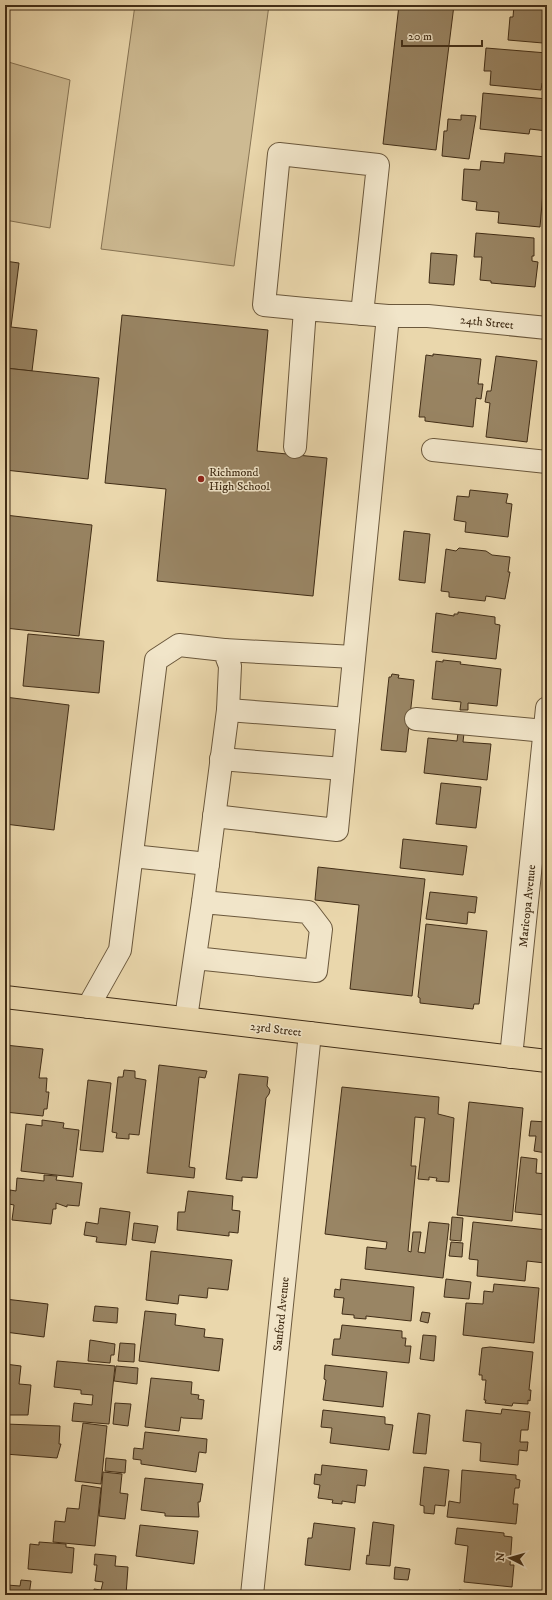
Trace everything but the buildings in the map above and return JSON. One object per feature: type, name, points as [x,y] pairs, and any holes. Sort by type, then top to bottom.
[{"type":"main road","name":"23rd Street","points":[[5,997],[547,1061]]},
{"type":"street","name":"24th Street","points":[[362,314],[378,165],[279,154],[264,305],[305,309],[362,314],[388,316],[428,316],[547,328]]},
{"type":"street","points":[[295,447],[305,309]]},
{"type":"street","points":[[214,816],[337,830],[388,316]]},
{"type":"street","points":[[433,450],[547,462]]},
{"type":"street","points":[[88,1007],[120,950],[156,660],[179,645],[224,650],[354,657]]},
{"type":"street","points":[[186,1018],[228,710],[230,666],[224,650]]},
{"type":"street","name":"Maricopa Avenue","points":[[511,1056],[547,708]]},
{"type":"street","points":[[228,710],[348,719]]},
{"type":"street","points":[[416,719],[545,731]]},
{"type":"street","points":[[221,759],[343,769]]},
{"type":"street","points":[[132,856],[208,864]]},
{"type":"street","points":[[195,958],[316,971],[321,929],[308,912],[203,902]]},
{"type":"street","name":"Sanford Avenue","points":[[252,1595],[310,1033]]},
{"type":"shaded area","points":[[135,5],[269,5],[234,266],[101,249]]},
{"type":"shaded area","points":[[5,61],[70,80],[50,228],[5,220]]},
{"type":"place","name":"Richmond High School","points":[[201,479]]}]
